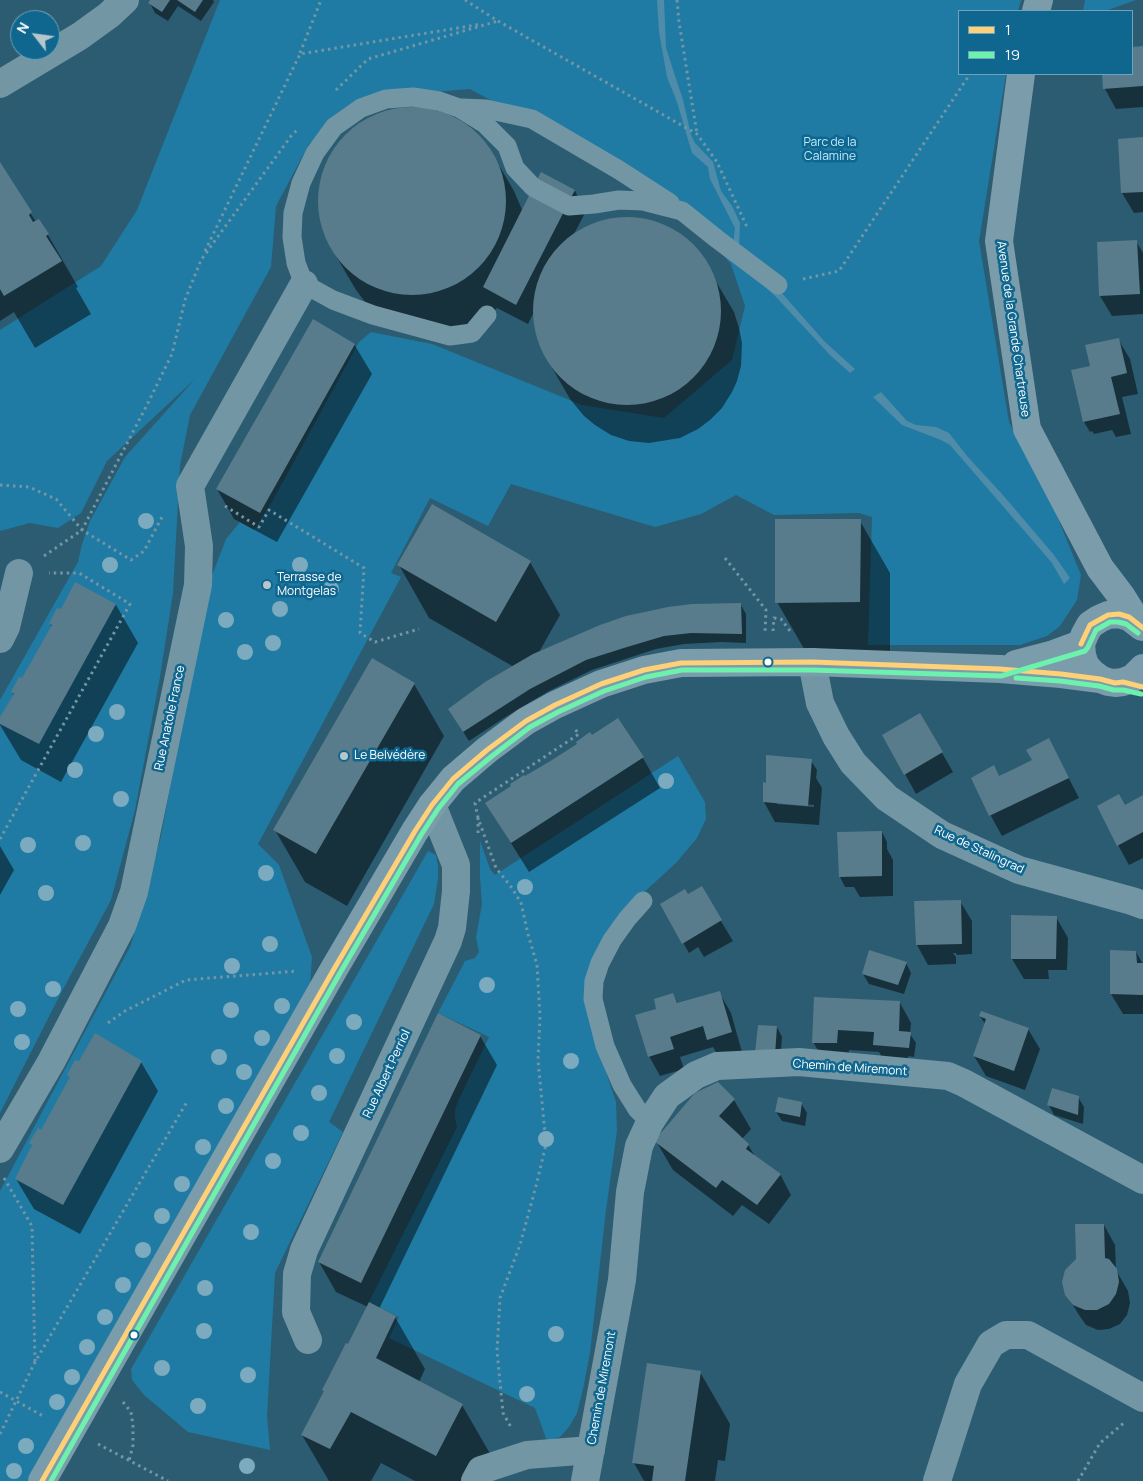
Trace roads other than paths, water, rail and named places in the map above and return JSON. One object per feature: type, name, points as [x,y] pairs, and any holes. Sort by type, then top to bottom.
[{"type":"main road","name":"Avenue de la Grande Chartreuse","points":[[1021,75],[999,241],[1027,429],[1100,568],[1141,626]]},
{"type":"main road","points":[[1100,568],[1097,607],[1086,635],[1082,654],[1085,665],[1092,673],[1127,679]]},
{"type":"main road","points":[[1000,669],[1086,635],[1099,619],[1108,615],[1120,614],[1129,617],[1141,626]]},
{"type":"main road","points":[[47,1480],[71,1431],[334,969],[415,831],[432,805],[453,779],[487,750],[526,721],[600,684],[644,670],[681,663],[812,662],[1000,669],[1127,679]]},
{"type":"street","points":[[0,84],[80,36],[109,15],[124,0]]},
{"type":"street","name":"Rue Anatole France","points":[[0,1150],[51,1062],[122,926],[134,892],[198,585],[199,546],[190,486],[304,284]]},
{"type":"street","points":[[0,639],[6,627],[18,573]]},
{"type":"street","name":"Rue de Stalingrad","points":[[812,662],[820,703],[836,736],[853,763],[887,798],[942,835],[1019,870],[1143,905]]},
{"type":"street","name":"Rue Albert Perriol","points":[[308,1340],[296,1312],[297,1274],[304,1250],[448,941],[452,928],[456,891],[456,865],[432,805]]},
{"type":"street","name":"Chemin de Miremont","points":[[585,1481],[622,1280],[630,1192],[639,1146],[650,1122],[667,1096],[696,1075],[717,1066],[799,1062],[948,1076],[1143,1180]]},
{"type":"street","points":[[937,1481],[968,1384],[991,1344],[1006,1335],[1028,1335],[1136,1409]]},
{"type":"street","points":[[475,1481],[481,1470],[527,1455],[591,1450]]},
{"type":"lane","points":[[487,316],[472,334],[450,336],[373,315],[333,300],[304,284],[296,263],[292,237],[293,213],[301,183],[315,153],[334,128],[361,108],[386,99],[413,97],[439,101],[458,108],[485,124],[507,146],[515,168],[533,187],[569,206],[619,200],[643,201],[682,210]]},
{"type":"lane","points":[[458,108],[486,109],[532,119],[619,170],[682,210],[778,285]]},
{"type":"lane","points":[[643,900],[626,919],[600,963],[594,981],[593,999],[605,1046],[622,1085],[637,1109],[650,1122]]},
{"type":"place","name":"Terrasse de Montgelas","points":[[267,585]]},
{"type":"place","name":"Le Belvédère","points":[[344,756]]},
{"type":"park label","name":"Parc de la Calamine","points":[[830,150]]}]
